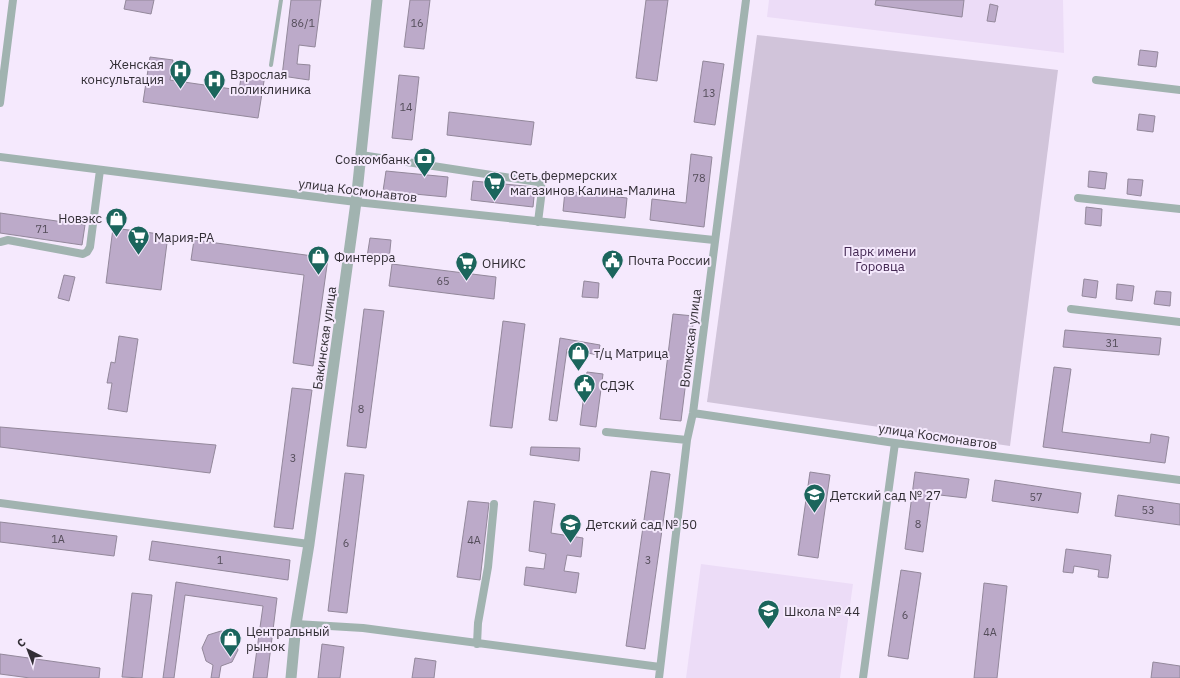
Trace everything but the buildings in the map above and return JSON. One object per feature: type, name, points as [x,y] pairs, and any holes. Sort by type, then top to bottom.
[{"type":"street","points":[[0,103],[13,0]]},
{"type":"street","name":"Бакинская улица","points":[[291,678],[296,624],[309,544],[356,202],[377,0]]},
{"type":"street","name":"Волжская улица","points":[[659,678],[687,440],[693,413],[746,0]]},
{"type":"street","points":[[1096,80],[1180,90]]},
{"type":"street","points":[[361,155],[538,182],[541,185],[542,190],[538,222]]},
{"type":"street","name":"улица Космонавтов","points":[[0,157],[356,202],[714,240]]},
{"type":"street","points":[[0,242],[8,240],[83,254],[87,252],[90,247],[100,170]]},
{"type":"street","points":[[1078,198],[1180,209]]},
{"type":"street","points":[[1071,309],[1180,322]]},
{"type":"street","name":"улица Космонавтов","points":[[693,413],[895,443],[1180,480]]},
{"type":"street","points":[[606,432],[687,440]]},
{"type":"street","points":[[863,678],[895,443]]},
{"type":"street","points":[[0,503],[309,544]]},
{"type":"street","points":[[477,644],[478,623],[488,567],[494,504]]},
{"type":"street","points":[[296,624],[363,628],[660,668]]},
{"type":"lane","points":[[271,66],[282,0]]},
{"type":"shaded area","points":[[769,0],[1063,0],[1064,53],[767,17]]},
{"type":"shaded area","name":"Школа № 44","points":[[701,564],[853,584],[840,678],[686,678]]},
{"type":"green space","name":"Парк имени Горовца","points":[[757,35],[1058,70],[1010,446],[707,402]]},
{"type":"place","name":"Женская консультация","points":[[180,90]]},
{"type":"place","name":"Взрослая поликлиника","points":[[215,100]]},
{"type":"place","name":"Совкомбанк","points":[[425,178]]},
{"type":"place","name":"Сеть фермерских магазинов Калина-Малина","points":[[495,202]]},
{"type":"place","name":"Новэкс","points":[[117,238]]},
{"type":"place","name":"Мария-РА","points":[[138,256]]},
{"type":"place","name":"Финтерра","points":[[318,276]]},
{"type":"place","name":"Почта России","points":[[613,280]]},
{"type":"place","name":"ОНИКС","points":[[466,282]]},
{"type":"place","name":"т/ц Матрица","points":[[578,372]]},
{"type":"place","name":"СДЭК","points":[[585,404]]},
{"type":"place","name":"Детский сад № 27","points":[[814,514]]},
{"type":"place","name":"Детский сад № 50","points":[[571,544]]},
{"type":"place","name":"Школа № 44","points":[[769,630]]},
{"type":"place","name":"Центральный рынок","points":[[230,658]]}]
